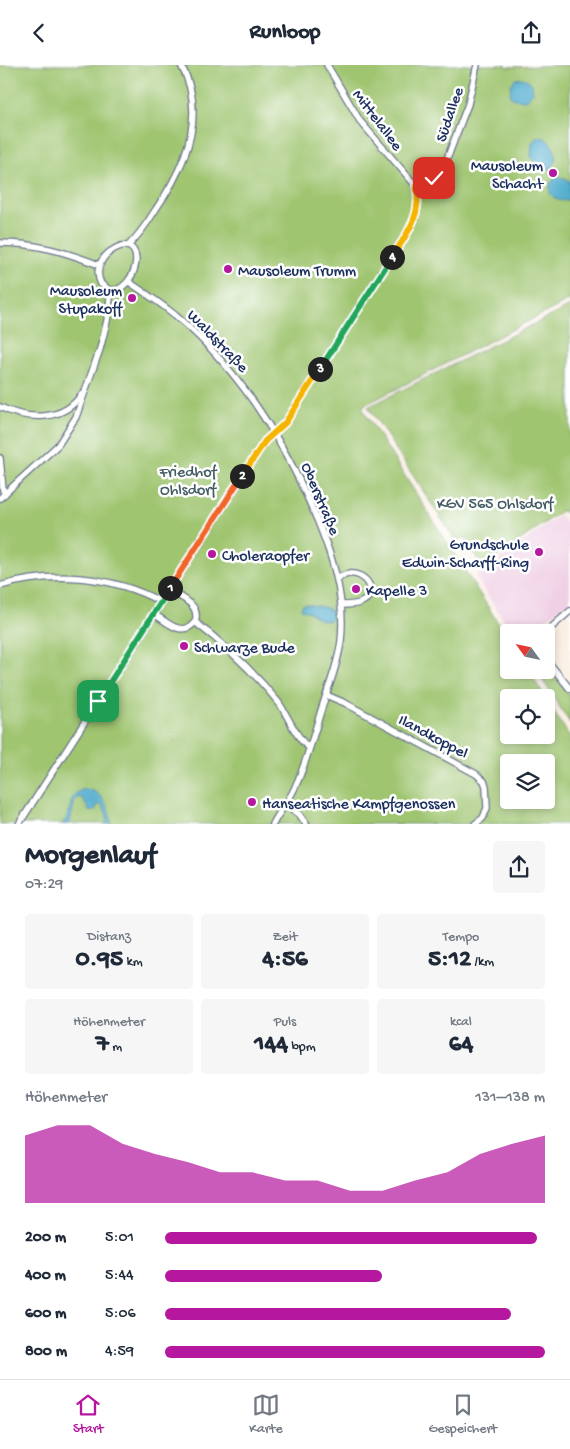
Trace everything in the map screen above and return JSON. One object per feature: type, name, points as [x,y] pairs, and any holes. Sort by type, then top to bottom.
[{"type":"street","points":[[128,246],[140,233],[166,195],[191,141],[192,94],[187,75],[181,65]]},
{"type":"street","name":"Mittelallee","points":[[327,65],[360,121],[416,186]]},
{"type":"street","name":"Südallee","points":[[416,186],[439,176],[442,172],[468,104],[477,65]]},
{"type":"street","points":[[19,824],[265,441],[285,423],[412,225],[418,207],[416,186]]},
{"type":"street","points":[[0,243],[20,243],[55,249],[99,265]]},
{"type":"street","points":[[120,246],[128,246],[134,251],[136,264],[129,282],[121,288],[111,291],[102,287],[97,274],[99,265],[104,257],[120,246]]},
{"type":"street","name":"Waldstraße","points":[[129,282],[168,309],[198,336],[242,384],[275,432]]},
{"type":"street","points":[[2,496],[47,456],[62,439],[76,417],[91,379],[104,334],[111,291]]},
{"type":"street","points":[[0,407],[18,414],[54,415],[66,410],[86,389]]},
{"type":"street","name":"Oberstraße","points":[[273,824],[297,784],[318,722],[341,642],[342,605],[338,578],[322,527],[302,483],[275,432]]},
{"type":"street","points":[[0,458],[2,496]]},
{"type":"street","points":[[338,578],[349,574],[357,575],[367,580],[370,586],[368,597],[364,601],[342,605]]},
{"type":"street","points":[[0,586],[39,578],[82,577],[136,591],[161,603]]},
{"type":"street","points":[[154,614],[180,630],[186,629],[195,622],[197,617],[194,607],[169,590]]},
{"type":"street","points":[[555,624],[570,611]]},
{"type":"street","points":[[195,622],[250,671],[279,703],[290,719],[301,742],[309,747]]},
{"type":"street","points":[[555,670],[570,689]]},
{"type":"street","name":"Ilandkoppel","points":[[326,695],[345,703],[476,774],[486,786],[487,808],[483,818],[475,824]]},
{"type":"street","points":[[286,805],[298,814],[306,824]]},
{"type":"shaded area","name":"Grundschule Edwin-Scharff-Ring","points":[[560,515],[570,527],[570,601],[540,624],[507,624],[475,577]]},
{"type":"green space","name":"Friedhof Ohlsdorf","points":[[0,65],[506,65],[507,67],[570,65],[570,182],[565,178],[568,200],[570,199],[570,300],[363,406],[363,410],[500,626],[500,679],[534,679],[540,689],[500,689],[500,744],[555,744],[555,714],[570,737],[570,824],[0,824]]},
{"type":"green space","name":"KGV 565 Ohlsdorf","points":[[570,306],[570,518],[563,510],[482,567],[465,537],[456,541],[368,407]]},
{"type":"green space","points":[[555,676],[570,695],[570,723],[555,700],[555,689],[548,689],[542,679],[555,679]]},
{"type":"water","points":[[522,78],[532,84],[533,92],[527,100],[514,99],[510,96],[511,85],[515,79]]},
{"type":"water","points":[[537,137],[545,138],[554,149],[556,157],[550,169],[543,169],[531,158],[532,143]]},
{"type":"water","points":[[557,177],[565,178],[570,182],[570,199],[558,200],[550,193],[550,183]]},
{"type":"water","points":[[302,605],[328,608],[332,613],[332,617],[329,621],[321,620],[301,609]]},
{"type":"water","points":[[84,789],[95,792],[104,801],[111,818],[111,824],[106,824],[107,815],[101,804],[90,812],[82,798],[79,797],[75,800],[69,824],[62,824],[69,814],[74,795]]},
{"type":"place","name":"Mausoleum Schacht","points":[[553,173]]},
{"type":"place","name":"Mausoleum Trumm","points":[[228,269]]},
{"type":"place","name":"Mausoleum Stupakoff","points":[[132,298]]},
{"type":"place","name":"Grundschule Edwin-Scharff-Ring","points":[[539,552]]},
{"type":"place","name":"Choleraopfer","points":[[212,554]]},
{"type":"place","name":"Kapelle 3","points":[[356,589]]},
{"type":"place","name":"Schwarze Bude","points":[[184,646]]},
{"type":"place","name":"Hanseatische Kampfgenossen","points":[[252,802]]},
{"type":"route","points":[[98,701],[265,441],[285,423],[412,225],[417,215],[418,207],[416,186],[434,178]]}]
